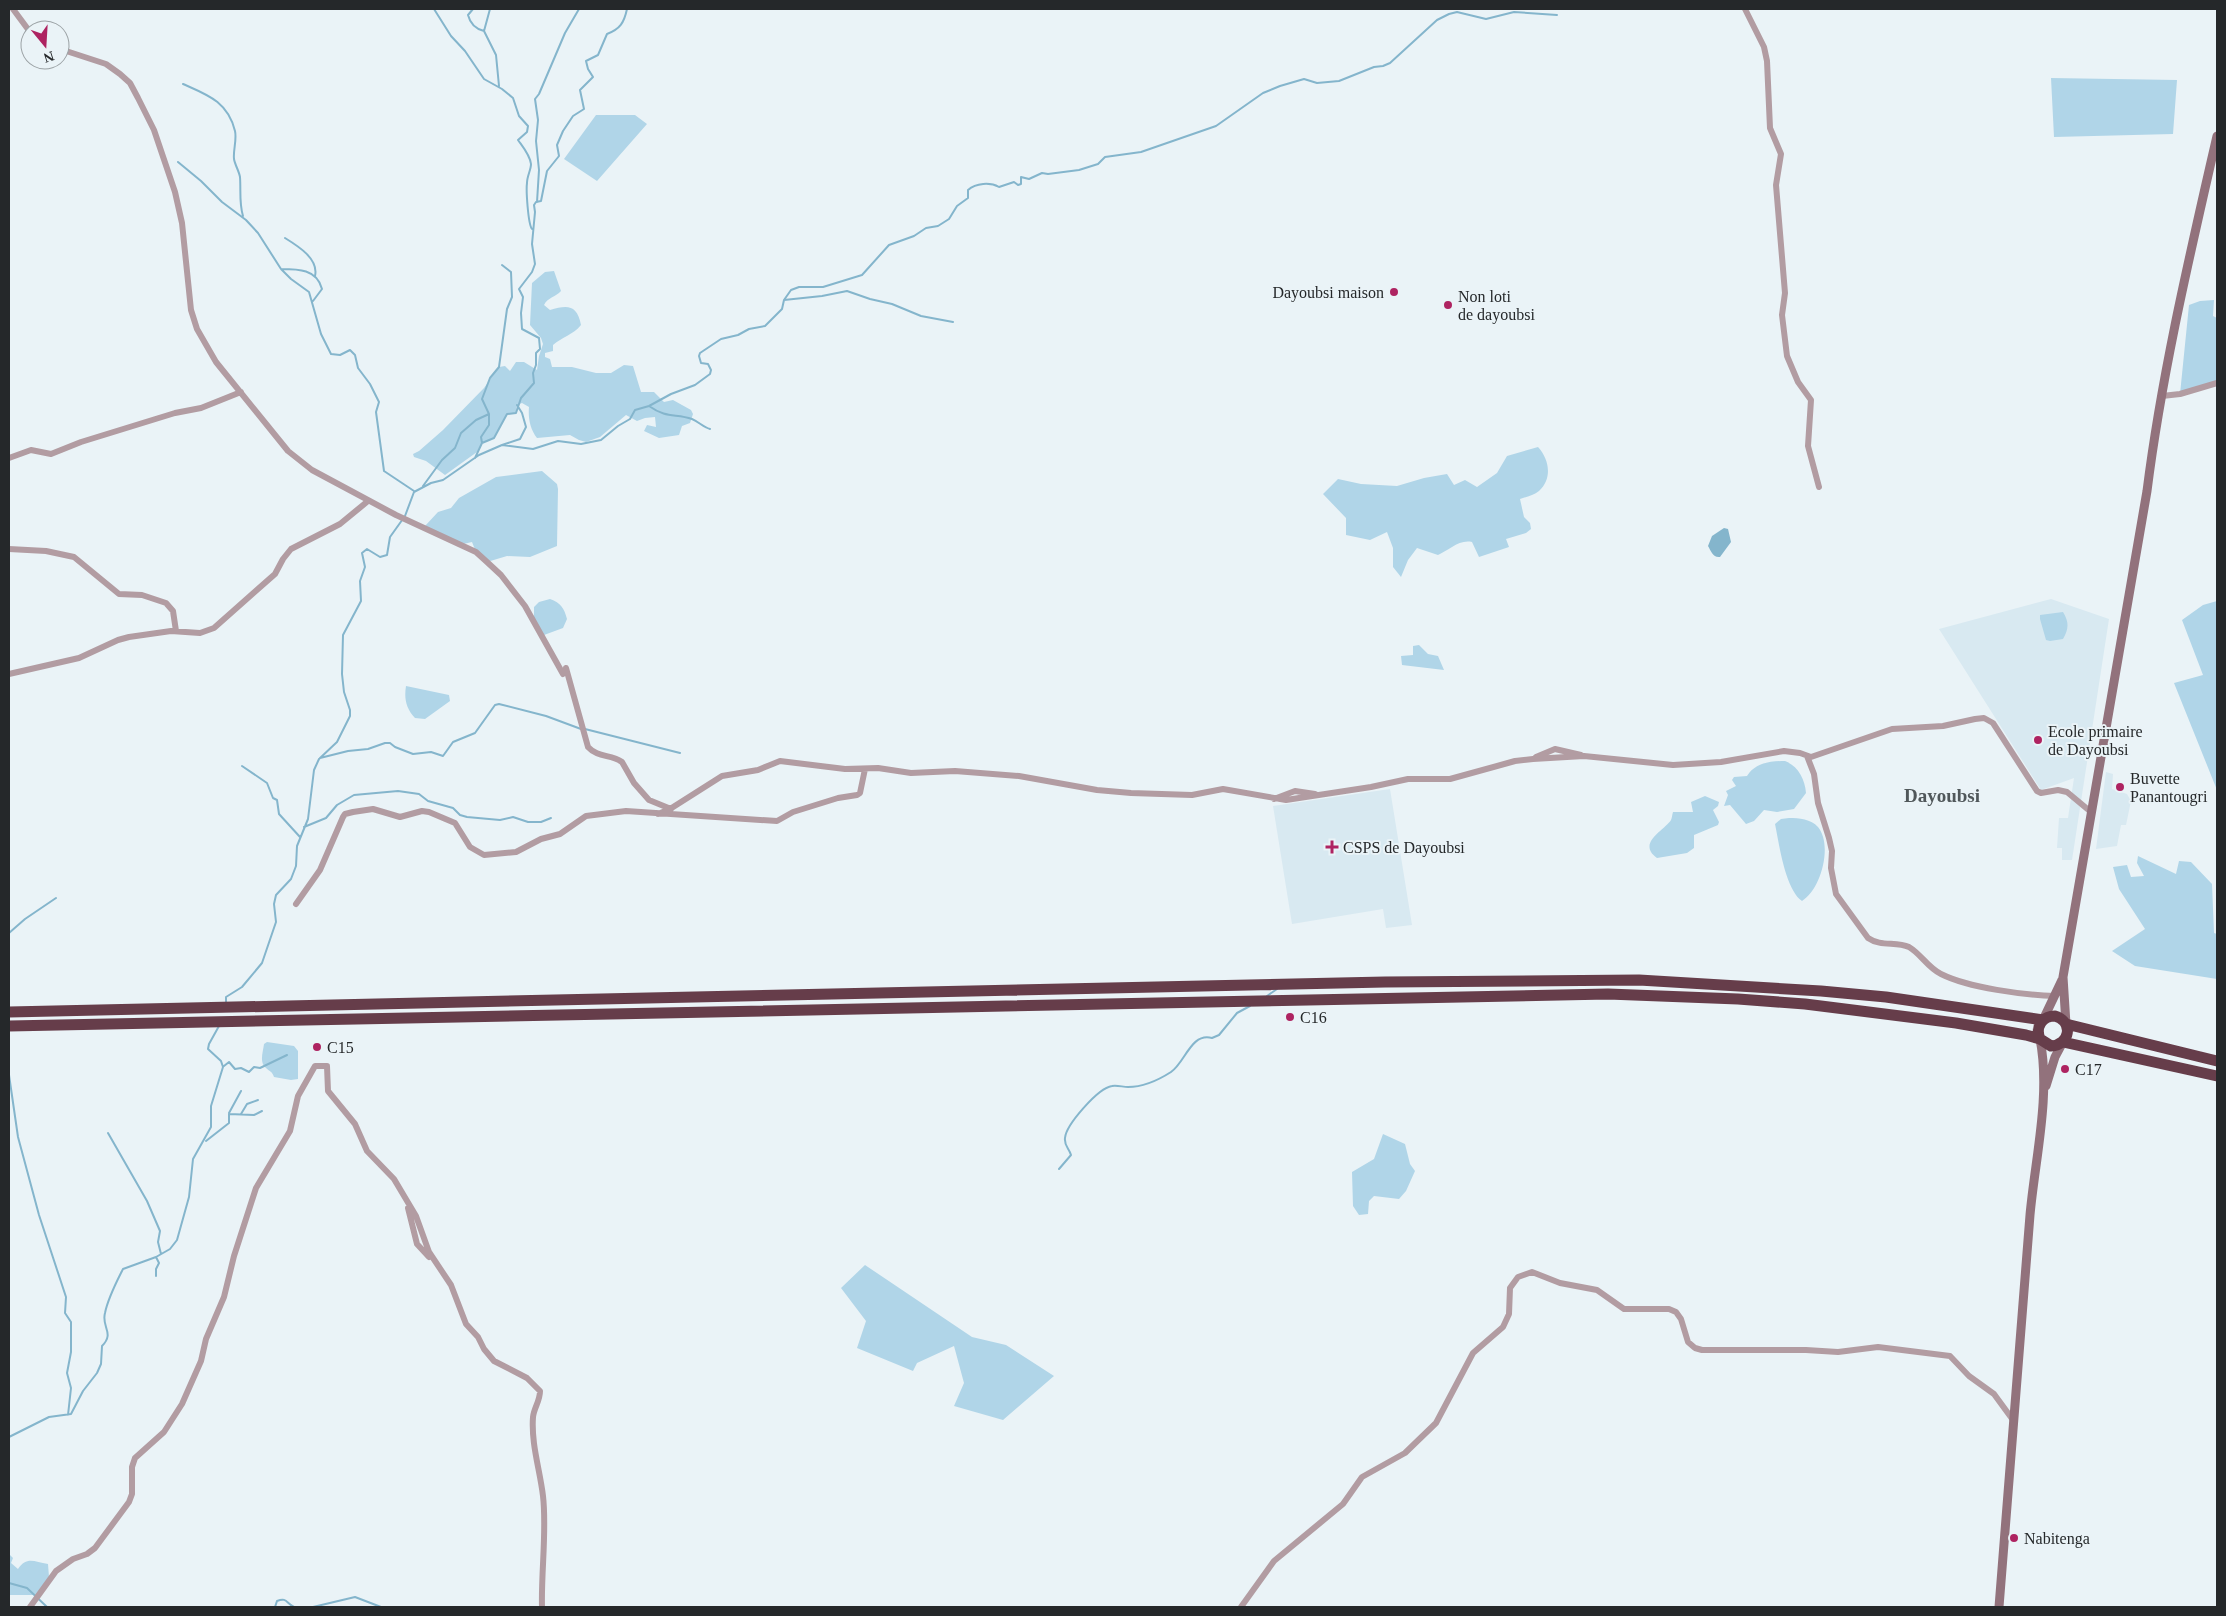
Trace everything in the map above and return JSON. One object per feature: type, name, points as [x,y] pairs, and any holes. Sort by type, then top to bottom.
[{"type":"highway","points":[[9,1012],[1365,983],[1639,980],[1759,985],[1886,997],[2043,1020],[2055,1016],[2066,1024],[2217,1061]]},
{"type":"highway","points":[[9,1026],[1608,994],[1729,998],[1805,1004],[1956,1023],[2040,1039],[2051,1046],[2063,1042],[2217,1076]]},
{"type":"highway","points":[[2040,1039],[2038,1029],[2043,1020]]},
{"type":"highway","points":[[2063,1042],[2068,1033],[2066,1024]]},
{"type":"street","points":[[13,9],[21,20]]},
{"type":"street","points":[[1746,9],[1764,47],[1767,62],[1770,128],[1781,154],[1776,185],[1785,293],[1782,315],[1787,356],[1798,382],[1811,400],[1808,446],[1819,487]]},
{"type":"street","points":[[70,52],[106,64],[125,78],[138,98],[154,130],[175,192],[182,223],[191,310],[197,329],[216,362],[288,451],[312,470],[368,501],[476,552],[501,575],[525,606],[564,671],[588,747],[592,752],[602,757],[622,762],[634,783],[649,800],[680,815]]},
{"type":"street","points":[[2043,1020],[2063,977],[2162,396],[2217,136]]},
{"type":"street","points":[[2162,396],[2180,394],[2217,383]]},
{"type":"street","points":[[9,458],[31,450],[51,454],[81,442],[175,413],[201,408],[241,392]]},
{"type":"street","points":[[9,674],[79,658],[118,640],[176,631],[200,633],[214,628],[275,574],[291,549],[340,524],[368,501]]},
{"type":"street","points":[[9,549],[46,551],[74,557],[118,594],[154,597],[166,604],[173,610],[176,631]]},
{"type":"street","points":[[658,814],[670,809],[722,776],[758,770],[780,761],[813,766],[878,768],[911,773],[955,771],[1020,776],[1097,790],[1132,793],[1192,795],[1223,789],[1274,799],[1295,791],[1321,795],[1408,779],[1450,780],[1515,761],[1533,758],[1554,749],[1567,750],[1584,756],[1673,765],[1721,762],[1784,751],[1800,752],[1811,757],[1892,729],[1943,726],[1984,718],[1994,723],[2038,791],[2041,793],[2058,790],[2067,792],[2091,812]]},
{"type":"street","points":[[1807,756],[1814,774],[1818,803],[1832,850],[1831,868],[1836,894],[1868,938],[1874,943],[1907,946],[1924,962],[1941,974],[1984,987],[2035,996],[2055,996]]},
{"type":"street","points":[[296,904],[320,870],[343,817],[353,812],[373,809],[400,817],[422,811],[429,812],[455,823],[470,847],[484,855],[516,852],[541,839],[560,834],[586,816],[626,810],[658,814],[777,821],[794,812],[838,798],[857,795],[860,793],[864,769]]},
{"type":"street","points":[[2063,977],[2066,1024]]},
{"type":"street","points":[[1999,1607],[2033,1180],[2044,1093],[2043,1051],[2040,1039]]},
{"type":"street","points":[[2044,1093],[2055,1057],[2063,1042]]},
{"type":"street","points":[[30,1607],[56,1571],[73,1559],[87,1554],[95,1548],[130,1502],[132,1494],[132,1468],[135,1458],[164,1432],[182,1404],[202,1361],[206,1339],[224,1297],[234,1256],[256,1188],[290,1131],[298,1096],[315,1066],[327,1066],[328,1091],[355,1124],[367,1151],[394,1179],[407,1202],[417,1244],[434,1262],[451,1285],[463,1319],[478,1337],[489,1355],[499,1364],[527,1378],[540,1391],[538,1405],[533,1414],[533,1423],[537,1468],[544,1498],[542,1607]]},
{"type":"street","points":[[1241,1607],[1274,1562],[1343,1504],[1362,1477],[1405,1453],[1436,1422],[1474,1353],[1503,1327],[1509,1314],[1510,1288],[1518,1277],[1526,1273],[1532,1272],[1560,1283],[1596,1290],[1624,1309],[1669,1309],[1676,1312],[1682,1319],[1688,1342],[1694,1348],[1702,1350],[1806,1350],[1838,1352],[1878,1347],[1950,1356],[1969,1376],[1994,1394],[2013,1420]]},
{"type":"shaded area","points":[[2051,78],[2177,80],[2173,134],[2054,137]]},
{"type":"shaded area","points":[[596,115],[635,115],[647,124],[597,181],[564,159]]},
{"type":"shaded area","points":[[554,271],[561,291],[544,305],[550,310],[566,307],[574,310],[581,325],[553,345],[553,351],[545,353],[545,357],[550,359],[552,367],[572,367],[596,373],[611,373],[624,365],[633,366],[641,392],[654,392],[664,402],[673,400],[691,410],[693,414],[690,423],[682,426],[679,435],[659,438],[644,431],[647,425],[656,427],[655,417],[637,421],[626,415],[600,437],[586,442],[570,435],[537,438],[530,423],[529,407],[522,403],[517,405],[516,413],[507,414],[494,438],[482,443],[477,452],[445,475],[426,461],[414,457],[413,454],[443,430],[484,388],[499,367],[505,366],[510,371],[516,362],[524,362],[537,370],[543,344],[541,338],[530,325],[532,283],[545,272]]},
{"type":"shaded area","points":[[2214,300],[2213,316],[2217,318],[2217,383],[2180,394],[2189,305],[2200,301]]},
{"type":"shaded area","points":[[1538,447],[1545,457],[1548,475],[1539,491],[1520,499],[1524,517],[1530,523],[1531,529],[1526,533],[1506,539],[1509,547],[1479,557],[1472,542],[1463,542],[1438,555],[1417,548],[1408,560],[1401,577],[1393,567],[1393,548],[1387,532],[1370,540],[1346,535],[1346,518],[1323,494],[1338,479],[1361,484],[1397,486],[1447,474],[1454,485],[1465,480],[1477,487],[1497,473],[1507,456]]},
{"type":"shaded area","points":[[542,471],[557,484],[558,489],[557,546],[530,557],[507,556],[487,562],[476,552],[472,542],[459,545],[425,526],[438,512],[451,508],[459,498],[496,477]]},
{"type":"shaded area","points":[[1724,528],[1728,529],[1731,542],[1720,557],[1718,557],[1712,554],[1708,546],[1712,536]]},
{"type":"shaded area","points":[[550,599],[562,606],[567,619],[563,628],[544,635],[534,620],[534,607],[539,602]]},
{"type":"shaded area","points":[[2051,599],[2109,619],[2072,860],[2062,860],[2062,848],[2057,848],[2059,818],[2068,818],[2074,778],[2041,790],[1939,629]]},
{"type":"shaded area","points":[[2217,601],[2217,790],[2174,683],[2203,675],[2182,620],[2203,605]]},
{"type":"shaded area","points":[[2063,612],[2068,625],[2063,639],[2046,640],[2040,615]]},
{"type":"shaded area","points":[[1419,645],[1428,654],[1438,656],[1444,670],[1402,665],[1401,656],[1413,655],[1413,646]]},
{"type":"shaded area","points":[[406,686],[449,695],[450,701],[425,719],[415,718],[406,703]]},
{"type":"shaded area","points":[[1785,761],[1797,770],[1802,778],[1806,793],[1794,809],[1777,812],[1764,810],[1754,821],[1746,824],[1730,805],[1724,806],[1728,795],[1726,791],[1736,786],[1732,780],[1734,777],[1747,776],[1754,768],[1763,764]]},
{"type":"shaded area","points":[[2106,772],[2113,774],[2112,789],[2127,794],[2131,801],[2126,825],[2121,825],[2117,846],[2096,849]]},
{"type":"shaded area","points":[[1390,789],[1412,925],[1386,928],[1383,909],[1292,924],[1273,806]]},
{"type":"shaded area","points":[[1705,796],[1719,802],[1718,806],[1713,810],[1719,822],[1718,825],[1694,835],[1694,848],[1687,853],[1657,858],[1649,847],[1654,837],[1671,820],[1673,812],[1693,812],[1691,802]]},
{"type":"shaded area","points":[[1797,818],[1815,824],[1822,835],[1825,845],[1823,867],[1815,887],[1802,901],[1791,887],[1787,876],[1775,824],[1781,819]]},
{"type":"shaded area","points":[[2138,856],[2176,874],[2179,861],[2191,862],[2212,884],[2214,933],[2217,934],[2217,979],[2135,966],[2112,951],[2145,929],[2119,889],[2113,867],[2127,865],[2131,877],[2144,876],[2137,863]]},
{"type":"shaded area","points":[[267,1042],[294,1046],[298,1051],[298,1079],[291,1080],[274,1077],[264,1066],[262,1054],[264,1044]]},
{"type":"shaded area","points":[[1383,1134],[1405,1144],[1410,1164],[1415,1171],[1406,1191],[1399,1199],[1374,1196],[1369,1201],[1368,1214],[1359,1215],[1353,1206],[1352,1172],[1374,1159]]},
{"type":"shaded area","points":[[865,1265],[972,1337],[1006,1345],[1054,1376],[1003,1420],[954,1406],[964,1383],[954,1346],[917,1363],[913,1371],[857,1348],[866,1321],[841,1288]]},
{"type":"shaded area","points":[[9,1554],[13,1558],[11,1563],[18,1569],[28,1561],[48,1564],[49,1577],[39,1595],[9,1595]]},
{"type":"waterway","points":[[434,9],[451,36],[465,51],[484,79],[513,98],[519,116],[528,126],[527,132],[518,140],[528,154],[531,164],[527,180],[527,192],[528,214],[532,229]]},
{"type":"waterway","points":[[473,9],[468,15],[470,21],[484,31]]},
{"type":"waterway","points":[[490,9],[484,31],[496,55],[499,86]]},
{"type":"waterway","points":[[537,202],[539,170],[536,141],[538,120],[535,99],[539,94],[565,33],[579,9]]},
{"type":"waterway","points":[[475,458],[482,443],[494,438],[507,414],[516,413],[521,398],[534,383],[533,373],[536,365],[536,353],[540,349],[539,338],[522,329],[523,297],[519,289],[532,272],[535,264],[532,244],[534,205],[536,202],[541,201],[547,171],[559,156],[557,145],[563,131],[573,116],[584,109],[580,90],[593,77],[586,61],[598,55],[607,34],[621,25],[627,9]]},
{"type":"waterway","points":[[226,1002],[226,997],[242,987],[262,963],[276,922],[274,904],[276,895],[291,879],[296,866],[297,846],[308,819],[314,770],[319,759],[337,742],[350,716],[342,674],[343,635],[361,601],[360,581],[365,567],[362,553],[367,549],[380,557],[387,555],[390,537],[405,516],[414,492],[431,483],[443,480],[479,455],[502,445],[533,449],[558,441],[581,444],[601,440],[630,419],[635,410],[649,406],[671,394],[695,385],[710,374],[711,370],[708,364],[701,363],[700,353],[721,339],[738,335],[749,329],[765,326],[782,309],[784,300],[791,290],[799,287],[823,287],[862,275],[889,245],[914,236],[926,228],[938,226],[949,219],[957,206],[968,198],[968,190],[975,186],[987,184],[999,187],[1014,182],[1018,185],[1021,184],[1021,177],[1029,179],[1042,173],[1079,170],[1098,164],[1105,157],[1141,152],[1216,126],[1263,93],[1280,86],[1304,79],[1317,83],[1339,81],[1374,67],[1383,66],[1390,63],[1437,20],[1449,14],[1457,12],[1486,19],[1514,12],[1557,15]]},
{"type":"waterway","points":[[183,84],[216,101],[222,106],[232,121],[235,131],[234,159],[240,177],[243,216]]},
{"type":"waterway","points":[[178,162],[222,202],[246,220],[258,233],[281,269],[309,292],[321,334],[331,354],[340,355],[350,350],[355,355],[358,368],[370,384],[379,402],[376,412],[384,471],[414,491]]},
{"type":"waterway","points":[[285,238],[311,259],[314,264],[315,276]]},
{"type":"waterway","points":[[423,486],[442,460],[455,448],[461,433],[476,420],[489,414],[482,399],[490,378],[499,367],[507,309],[512,297],[511,272],[502,265]]},
{"type":"waterway","points":[[281,269],[300,270],[316,277],[322,289],[313,301]]},
{"type":"waterway","points":[[784,300],[847,291],[892,304],[921,316],[953,322]]},
{"type":"waterway","points":[[502,445],[520,439],[526,427],[522,413],[517,405]]},
{"type":"waterway","points":[[649,406],[661,413],[692,419],[710,429]]},
{"type":"waterway","points":[[482,443],[481,437],[489,425],[489,414]]},
{"type":"waterway","points":[[320,758],[348,751],[368,749],[385,743],[390,743],[413,754],[431,752],[443,756],[453,742],[475,733],[495,705],[499,704],[546,716],[581,729]]},
{"type":"waterway","points":[[585,729],[680,753]]},
{"type":"waterway","points":[[242,766],[267,783],[273,798],[277,800],[279,814],[300,837]]},
{"type":"waterway","points":[[304,827],[326,818],[337,805],[354,795],[398,791],[419,794],[428,801],[453,808],[460,815],[467,817],[500,820],[513,817],[528,822],[541,822],[551,818]]},
{"type":"waterway","points":[[9,933],[25,919],[56,898]]},
{"type":"waterway","points":[[1267,996],[1277,989]]},
{"type":"waterway","points":[[1059,1169],[1071,1155],[1065,1143],[1067,1132],[1077,1116],[1099,1093],[1112,1086],[1134,1087],[1145,1085],[1166,1075],[1176,1068],[1193,1044],[1205,1037],[1212,1038],[1219,1035],[1237,1013],[1250,1006]]},
{"type":"waterway","points":[[9,1437],[49,1417],[71,1414],[83,1391],[97,1373],[101,1364],[102,1346],[108,1334],[104,1318],[105,1313],[110,1296],[123,1269],[156,1257],[170,1249],[177,1240],[189,1197],[193,1159],[211,1127],[211,1106],[223,1067],[221,1061],[208,1049],[219,1026]]},
{"type":"waterway","points":[[9,1045],[9,1075],[18,1137],[39,1215],[66,1297],[65,1313],[71,1322],[71,1352],[67,1373],[71,1388],[68,1415]]},
{"type":"waterway","points":[[224,1066],[229,1062],[235,1069],[241,1068],[249,1072],[254,1067],[260,1068],[287,1055]]},
{"type":"waterway","points":[[229,1113],[241,1091]]},
{"type":"waterway","points":[[241,1114],[247,1104],[258,1100]]},
{"type":"waterway","points":[[206,1141],[229,1123],[229,1114],[254,1115],[262,1111]]},
{"type":"waterway","points":[[108,1133],[147,1201],[160,1231],[158,1242],[161,1254]]},
{"type":"waterway","points":[[156,1257],[159,1263],[156,1269],[156,1276]]},
{"type":"waterway","points":[[9,1583],[27,1588],[47,1607]]},
{"type":"waterway","points":[[313,1607],[355,1597],[381,1607]]},
{"type":"waterway","points":[[275,1607],[277,1601],[283,1600],[294,1607]]},
{"type":"place","name":"Dayoubsi maison","points":[[1394,292]]},
{"type":"place","name":"Non loti de dayoubsi","points":[[1448,305]]},
{"type":"place","name":"Ecole primaire de Dayoubsi","points":[[2038,740]]},
{"type":"place","name":"Buvette Panantougri","points":[[2120,787]]},
{"type":"place","name":"CSPS de Dayoubsi","points":[[1332,847]]},
{"type":"place","name":"C16","points":[[1290,1017]]},
{"type":"place","name":"C15","points":[[317,1047]]},
{"type":"place","name":"C17","points":[[2065,1069]]},
{"type":"place","name":"Nabitenga","points":[[2014,1538]]},
{"type":"district","name":"Dayoubsi","points":[[1942,795]]}]
